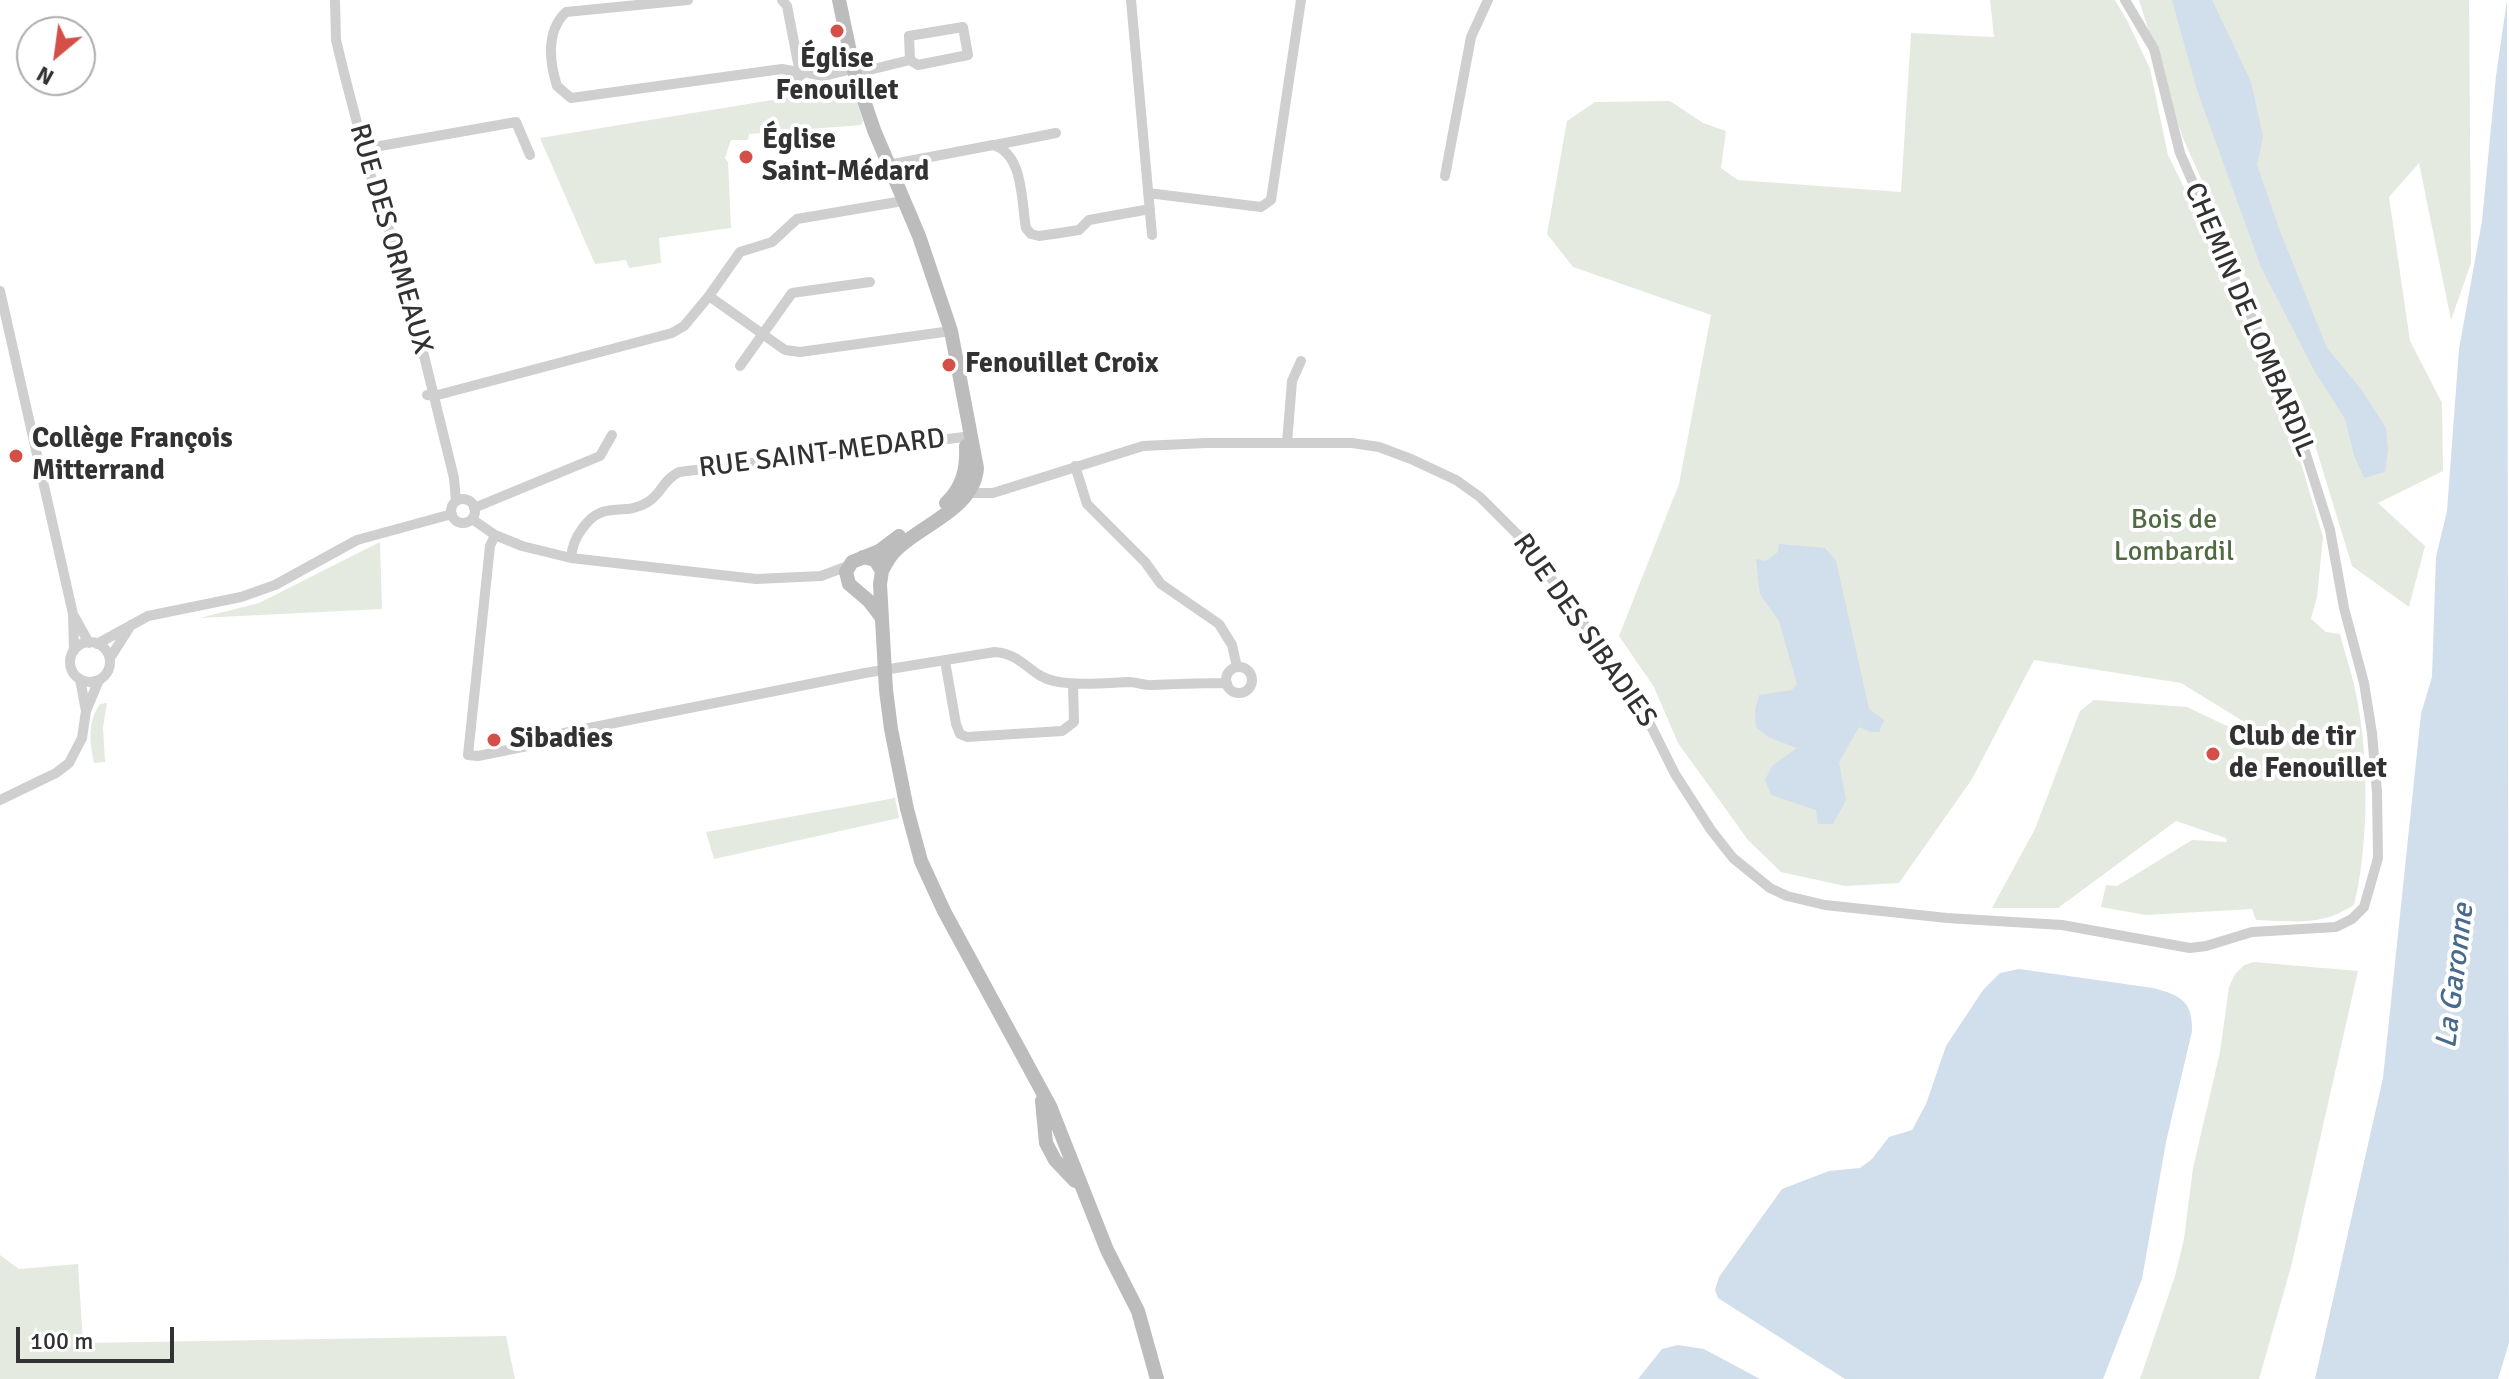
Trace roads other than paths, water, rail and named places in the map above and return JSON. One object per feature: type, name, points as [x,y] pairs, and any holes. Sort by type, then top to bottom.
[{"type":"main road","points":[[839,0],[854,71],[888,165],[919,236],[951,331],[964,397],[969,485],[947,512],[895,550],[872,592],[857,591]]},
{"type":"main road","points":[[882,618],[846,578],[848,566],[879,551],[969,485]]},
{"type":"main road","points":[[863,557],[875,560],[881,578],[891,729],[921,861],[944,911],[1050,1106],[1107,1250],[1138,1311],[1157,1379]]},
{"type":"street","name":"RUE DES ORMEAUX","points":[[335,0],[336,40],[363,149],[402,266],[430,396],[454,478],[456,501],[452,514],[460,523],[472,509]]},
{"type":"street","points":[[688,0],[566,12],[555,23],[551,36],[557,86],[571,98],[782,69],[793,71],[797,78],[805,72]]},
{"type":"street","points":[[782,0],[787,6],[798,63],[805,72],[824,76],[861,72],[910,60],[918,65],[968,55],[963,27],[909,36],[910,60]]},
{"type":"street","points":[[1131,0],[1152,235]]},
{"type":"street","points":[[1148,193],[1261,207],[1271,200],[1301,0]]},
{"type":"street","points":[[1445,176],[1471,37],[1488,0]]},
{"type":"street","name":"CHEMIN DE LOMBARDIL","points":[[2125,0],[2154,49],[2180,153],[2292,410],[2327,522],[2344,608],[2364,683],[2372,733],[2378,858],[2364,907],[2352,919],[2336,927],[2252,932],[2206,946]]},
{"type":"street","points":[[363,149],[516,122],[530,155]]},
{"type":"street","points":[[888,165],[1056,133]]},
{"type":"street","points":[[993,145],[1008,154],[1015,165],[1026,228],[1031,234],[1039,236],[1079,230],[1089,220],[1150,209]]},
{"type":"street","points":[[430,396],[672,333],[684,326],[740,252],[772,242],[797,219],[903,201]]},
{"type":"street","points":[[740,366],[792,293],[870,282]]},
{"type":"street","points":[[0,291],[73,614],[71,667],[80,679],[86,711]]},
{"type":"street","points":[[709,296],[785,350],[800,352],[951,331]]},
{"type":"street","points":[[1287,443],[1292,381],[1301,361]]},
{"type":"street","points":[[456,501],[472,509],[600,456],[612,435]]},
{"type":"street","name":"RUE SAINT-MEDARD","points":[[571,558],[575,538],[592,516],[601,511],[645,504],[668,477],[679,472],[965,436]]},
{"type":"street","name":"RUE DES SIBADIES","points":[[969,485],[993,493],[1143,446],[1352,443],[1379,447],[1456,480],[1503,517],[1524,541],[1635,694],[1675,774],[1711,830],[1733,858],[1770,888],[1806,901],[1881,912],[2062,925],[2169,945],[2190,948],[2206,946]]},
{"type":"street","points":[[1075,466],[1087,504],[1145,562],[1161,584],[1219,624],[1232,645],[1237,667]]},
{"type":"street","name":"RUE DES ORMEAUX","points":[[454,478],[472,509],[495,535],[522,546],[571,558],[756,579],[821,576],[848,566]]},
{"type":"street","points":[[74,651],[148,616],[241,597],[275,585],[357,540],[452,514]]},
{"type":"street","points":[[495,535],[490,546],[468,755],[478,756],[530,746],[564,733],[885,669],[995,652],[1010,653],[1040,676],[1073,684],[1133,682],[1149,686],[1227,683]]},
{"type":"street","name":"RUE DES ORMEAUX","points":[[821,576],[857,591]]},
{"type":"street","points":[[73,614],[93,643],[110,658]]},
{"type":"street","points":[[0,800],[56,773],[69,763],[82,738],[86,711],[99,680],[108,671],[110,658],[132,623]]},
{"type":"street","points":[[945,661],[956,724],[960,734],[967,737],[1062,731],[1074,722],[1073,684]]},
{"type":"street","points":[[1237,667],[1249,671],[1252,679],[1250,687],[1243,692],[1235,692],[1227,683],[1228,674],[1237,667]]},
{"type":"street","points":[[80,679],[86,682],[99,680]]},
{"type":"water","points":[[2172,0],[2212,0],[2251,82],[2263,136],[2257,165],[2327,348],[2361,389],[2386,428],[2388,449],[2385,472],[2364,478],[2354,455],[2345,419],[2314,370],[2261,267],[2197,90]]},
{"type":"water","name":"La Garonne","points":[[2507,0],[2509,1343],[2498,1379],[2315,1379],[2383,1078],[2421,714],[2432,677],[2436,557],[2447,511],[2459,349],[2482,221]]},
{"type":"water","points":[[1779,544],[1825,548],[1836,561],[1869,709],[1884,720],[1879,732],[1859,727],[1839,762],[1846,800],[1833,824],[1818,824],[1816,810],[1771,795],[1765,780],[1772,766],[1797,748],[1768,737],[1756,727],[1755,710],[1759,695],[1792,690],[1797,684],[1779,621],[1760,594],[1756,559],[1766,561],[1778,552]]},
{"type":"water","points":[[2019,969],[2171,993],[2187,1006],[2192,1021],[2166,1142],[2142,1279],[2103,1379],[1845,1379],[1718,1298],[1715,1290],[1719,1277],[1782,1189],[1829,1171],[1860,1168],[1872,1159],[1889,1137],[1912,1130],[1926,1104],[1946,1046],[1983,990],[2000,973]]},
{"type":"water","points":[[1678,1345],[1704,1349],[1760,1379],[1638,1379],[1662,1349]]},
{"type":"place","name":"Église Fenouillet","points":[[837,31]]},
{"type":"place","name":"Église Saint-Médard","points":[[746,157]]},
{"type":"place","name":"Fenouillet Croix","points":[[949,365]]},
{"type":"place","name":"Collège François Mitterrand","points":[[16,456]]},
{"type":"place","name":"Sibadies","points":[[494,740]]},
{"type":"place","name":"Club de tir de Fenouillet","points":[[2213,754]]},
{"type":"park label","name":"Bois de Lombardil","points":[[2174,537]]}]
